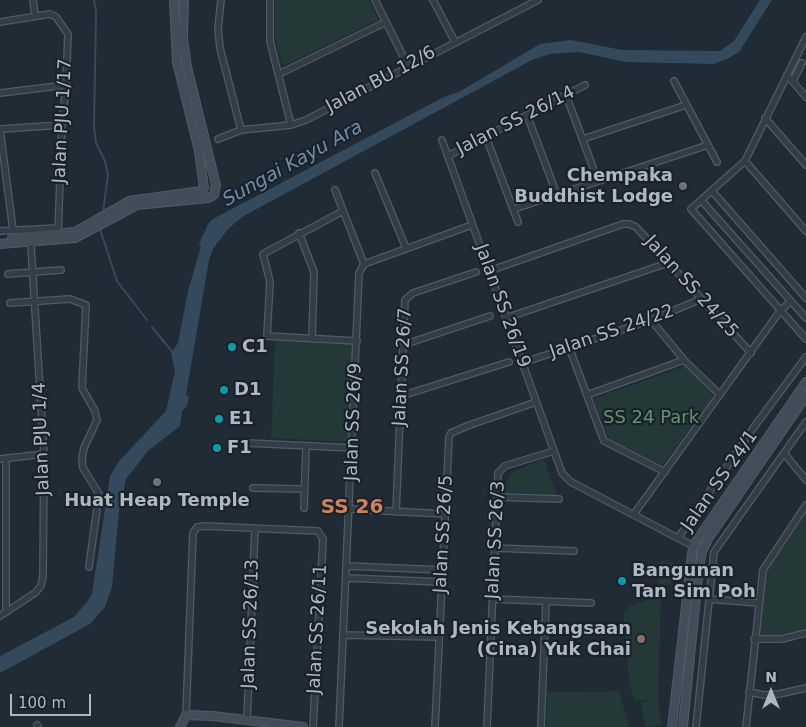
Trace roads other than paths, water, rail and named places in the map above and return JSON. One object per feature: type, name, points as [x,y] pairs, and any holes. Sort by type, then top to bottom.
[{"type":"main road","points":[[0,238],[31,236],[75,238],[110,212],[129,201],[208,198],[214,195],[216,185],[203,149],[177,62],[174,0]]},
{"type":"main road","points":[[98,222],[109,220],[137,205],[203,190],[203,149],[183,39],[184,0]]},
{"type":"main road","points":[[0,244],[58,231],[75,232],[85,230]]},
{"type":"main road","name":"Jalan SS 24/1","points":[[672,727],[693,546],[806,382]]},
{"type":"main road","name":"Jalan SS 24/1","points":[[683,727],[702,552],[708,539],[806,396]]},
{"type":"main road","points":[[180,727],[186,716],[213,716],[304,727]]},
{"type":"street","points":[[0,22],[36,16],[33,0]]},
{"type":"street","points":[[221,0],[218,29],[220,48],[240,130]]},
{"type":"street","points":[[270,0],[270,37],[291,125]]},
{"type":"street","points":[[375,0],[408,66]]},
{"type":"street","points":[[434,0],[455,42]]},
{"type":"street","name":"Jalan BU 12/6","points":[[218,139],[240,130],[291,125],[306,120],[538,0]]},
{"type":"street","name":"Jalan PJU 1/17","points":[[36,16],[50,14],[56,17],[68,34],[58,231]]},
{"type":"street","points":[[278,74],[386,22]]},
{"type":"street","points":[[806,37],[745,161],[691,209],[780,312],[806,339]]},
{"type":"street","points":[[793,81],[804,64],[795,59]]},
{"type":"street","points":[[788,75],[806,97]]},
{"type":"street","points":[[674,81],[717,162]]},
{"type":"street","points":[[0,93],[66,85]]},
{"type":"street","name":"Jalan SS 26/14","points":[[448,156],[585,85]]},
{"type":"street","points":[[566,95],[598,181]]},
{"type":"street","points":[[583,139],[686,104]]},
{"type":"street","points":[[527,115],[557,195]]},
{"type":"street","points":[[765,118],[806,165]]},
{"type":"street","points":[[12,230],[0,130],[62,124]]},
{"type":"street","points":[[486,137],[518,222]]},
{"type":"street","name":"Jalan SS 26/19","points":[[442,140],[562,473],[571,482],[634,514]]},
{"type":"street","points":[[514,210],[708,145]]},
{"type":"street","points":[[745,161],[806,231]]},
{"type":"street","points":[[375,173],[406,248]]},
{"type":"street","points":[[335,190],[364,264],[472,225]]},
{"type":"street","points":[[712,191],[806,298]]},
{"type":"street","points":[[702,200],[806,318]]},
{"type":"street","points":[[343,211],[266,251],[262,257],[270,282],[267,336],[357,341]]},
{"type":"street","name":"Jalan SS 24/25","points":[[489,271],[623,224],[629,224],[636,227],[750,353]]},
{"type":"street","points":[[0,232],[12,230],[31,236]]},
{"type":"street","points":[[299,233],[314,272],[312,339]]},
{"type":"street","name":"Jalan PJU 1/4","points":[[0,616],[35,592],[41,586],[43,576],[44,454],[31,236]]},
{"type":"street","points":[[506,318],[668,263]]},
{"type":"street","name":"Jalan SS 26/9","points":[[339,727],[348,566],[360,273],[364,264]]},
{"type":"street","points":[[8,274],[61,270]]},
{"type":"street","name":"Jalan SS 26/7","points":[[396,512],[405,300],[410,295],[476,272]]},
{"type":"street","name":"Jalan SS 24/22","points":[[522,363],[651,320],[701,299]]},
{"type":"street","points":[[10,302],[70,300],[86,305],[82,388],[95,411],[97,420],[93,433],[84,448],[83,468],[99,494],[89,567]]},
{"type":"street","points":[[693,546],[634,514],[780,312],[791,302]]},
{"type":"street","points":[[403,346],[490,316]]},
{"type":"street","points":[[651,320],[684,360],[720,395]]},
{"type":"street","points":[[569,347],[602,438],[607,444],[664,472]]},
{"type":"street","name":"Jalan SS 24/1","points":[[678,538],[754,427],[806,357]]},
{"type":"street","points":[[587,395],[684,360]]},
{"type":"street","points":[[401,396],[509,362]]},
{"type":"street","name":"Jalan SS 26/5","points":[[435,727],[448,442],[451,433],[536,402]]},
{"type":"street","name":"Jalan SS 24/1","points":[[696,727],[714,552],[806,422]]},
{"type":"street","points":[[247,443],[353,448]]},
{"type":"street","points":[[304,508],[306,446]]},
{"type":"street","name":"Jalan SS 26/3","points":[[487,727],[498,473],[505,466],[554,451]]},
{"type":"street","points":[[784,453],[806,480]]},
{"type":"street","points":[[6,612],[3,458],[44,454]]},
{"type":"street","points":[[253,488],[304,489]]},
{"type":"street","points":[[497,497],[559,500]]},
{"type":"street","points":[[746,727],[762,570],[806,505]]},
{"type":"street","points":[[350,510],[445,514]]},
{"type":"street","points":[[186,716],[193,533],[197,527],[255,528]]},
{"type":"street","name":"Jalan SS 26/11","points":[[255,528],[318,532],[323,538],[313,727]]},
{"type":"street","name":"Jalan SS 26/13","points":[[247,720],[255,528]]},
{"type":"street","points":[[495,548],[574,551]]},
{"type":"street","points":[[348,566],[442,570]]},
{"type":"street","points":[[347,578],[442,582]]},
{"type":"street","points":[[709,598],[758,603]]},
{"type":"street","points":[[493,600],[591,604]]},
{"type":"street","points":[[541,727],[546,602]]},
{"type":"street","points":[[754,639],[782,639],[806,633]]},
{"type":"street","points":[[344,634],[439,637]]},
{"type":"street","points":[[749,692],[764,695],[779,694],[806,688]]},
{"type":"water","points":[[760,0],[772,0],[739,52],[727,59],[714,64],[626,62],[579,52],[550,54],[532,60],[242,217],[228,229],[213,249],[209,260],[186,395],[189,396],[187,406],[182,411],[180,426],[148,451],[126,479],[119,511],[112,587],[105,607],[90,624],[0,673],[0,656],[74,617],[92,594],[110,476],[120,460],[166,411],[175,371],[171,353],[178,343],[188,291],[201,246],[199,244],[208,224],[213,219],[444,97],[459,92],[540,44],[571,40],[622,50],[720,51],[734,41]]},
{"type":"waterway","points":[[94,0],[96,11],[94,128],[96,143],[105,161],[108,175],[103,212]]},
{"type":"waterway","points":[[100,229],[117,281],[147,320]]},
{"type":"waterway","points":[[152,327],[173,353]]},
{"type":"place","name":"Chempaka Buddhist Lodge","points":[[683,186]]},
{"type":"place","name":"C1","points":[[232,347]]},
{"type":"place","name":"D1","points":[[224,390]]},
{"type":"place","name":"E1","points":[[219,419]]},
{"type":"place","name":"F1","points":[[217,448]]},
{"type":"place","name":"Huat Heap Temple","points":[[157,482]]},
{"type":"place","name":"Bangunan Tan Sim Poh","points":[[622,581]]},
{"type":"place","name":"Sekolah Jenis Kebangsaan (Cina) Yuk Chai","points":[[641,639]]},
{"type":"district","name":"SS 26","points":[[352,508]]},
{"type":"water label","name":"Sungai Kayu Ara","points":[[293,164]]},
{"type":"park label","name":"SS 24 Park","points":[[651,418]]}]
